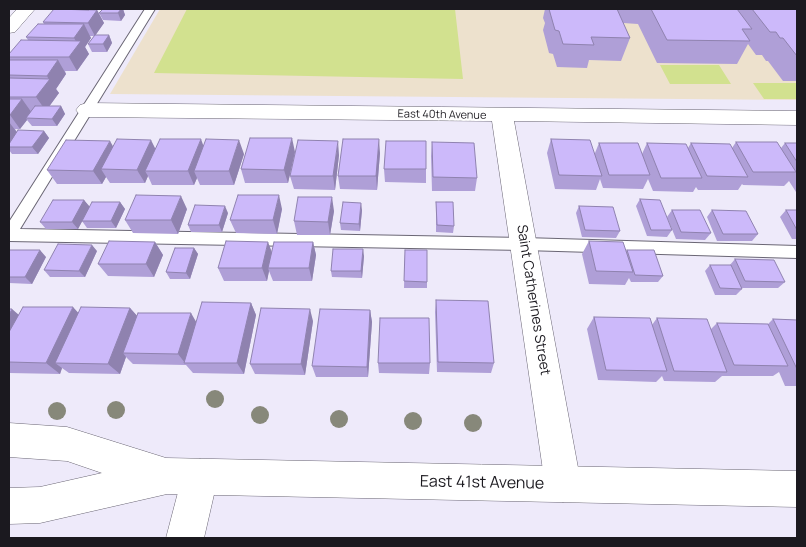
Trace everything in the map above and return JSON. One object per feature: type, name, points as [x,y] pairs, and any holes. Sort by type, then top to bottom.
[{"type":"street","points":[[9,28],[26,9]]},
{"type":"street","name":"East 40th Avenue","points":[[87,110],[797,118]]},
{"type":"street","name":"Saint Catherines Street","points":[[502,115],[563,484]]},
{"type":"street","name":"East 41st Avenue","points":[[9,440],[67,444],[184,477]]},
{"type":"street","points":[[184,477],[185,538]]},
{"type":"street","name":"East 41st Avenue","points":[[9,506],[40,505],[184,477],[797,489]]},
{"type":"lane","points":[[9,234],[150,9]]},
{"type":"lane","points":[[9,234],[524,244],[797,252]]},
{"type":"shaded area","points":[[160,9],[797,9],[797,100],[110,94]]},
{"type":"green space","points":[[187,9],[455,9],[463,79],[154,73]]},
{"type":"green space","points":[[660,65],[719,65],[731,84],[670,84]]},
{"type":"green space","points":[[753,83],[797,83],[797,99],[764,99]]},
{"type":"building","points":[[54,9],[97,10],[88,23],[43,22]]},
{"type":"building","points":[[54,9],[90,9],[89,10]]},
{"type":"building","points":[[103,9],[121,9],[118,13],[99,13]]},
{"type":"building","points":[[549,9],[617,9],[630,38],[591,37],[594,45],[563,44],[559,31],[555,30]]},
{"type":"building","points":[[651,9],[737,9],[752,29],[742,29],[750,41],[667,40]]},
{"type":"building","points":[[752,9],[797,9],[797,56],[783,38],[780,38],[776,32],[770,32]]},
{"type":"building","points":[[38,24],[84,24],[74,38],[26,37]]},
{"type":"building","points":[[95,35],[109,35],[103,44],[88,44]]},
{"type":"building","points":[[21,40],[81,41],[69,57],[9,57],[9,54]]},
{"type":"building","points":[[9,60],[58,60],[47,76],[9,75]]},
{"type":"building","points":[[9,78],[50,79],[36,97],[9,97]]},
{"type":"building","points":[[9,99],[22,99],[10,115],[9,115]]},
{"type":"building","points":[[35,106],[61,106],[52,119],[26,118]]},
{"type":"building","points":[[18,130],[44,131],[32,147],[9,147]]},
{"type":"building","points":[[250,138],[292,138],[284,170],[241,169]]},
{"type":"building","points":[[117,139],[151,140],[137,170],[101,169]]},
{"type":"building","points":[[160,139],[201,139],[188,171],[145,171]]},
{"type":"building","points":[[206,139],[239,140],[229,171],[194,171]]},
{"type":"building","points":[[343,139],[379,139],[376,176],[338,176]]},
{"type":"building","points":[[551,139],[590,140],[602,176],[559,175]]},
{"type":"building","points":[[66,140],[110,141],[93,171],[47,170]]},
{"type":"building","points":[[298,140],[338,141],[333,176],[290,176]]},
{"type":"building","points":[[386,141],[426,141],[426,169],[384,169]]},
{"type":"building","points":[[432,142],[474,143],[477,178],[433,177]]},
{"type":"building","points":[[736,142],[777,142],[796,172],[753,172]]},
{"type":"building","points":[[599,143],[638,143],[650,175],[609,175]]},
{"type":"building","points":[[647,143],[686,144],[702,178],[661,178]]},
{"type":"building","points":[[691,143],[730,144],[748,177],[707,176]]},
{"type":"building","points":[[785,143],[797,143],[797,162]]},
{"type":"building","points":[[136,195],[181,196],[171,220],[125,220]]},
{"type":"building","points":[[238,195],[279,195],[273,220],[230,220]]},
{"type":"building","points":[[298,197],[332,197],[328,222],[294,221]]},
{"type":"building","points":[[640,199],[660,200],[672,230],[651,230]]},
{"type":"building","points":[[53,200],[84,200],[72,222],[40,222]]},
{"type":"building","points":[[92,202],[120,202],[111,221],[82,221]]},
{"type":"building","points":[[343,202],[361,203],[359,224],[340,223]]},
{"type":"building","points":[[436,202],[453,202],[454,226],[437,225]]},
{"type":"building","points":[[195,205],[225,206],[219,225],[188,225]]},
{"type":"building","points":[[579,206],[613,207],[620,231],[585,230]]},
{"type":"building","points":[[672,210],[700,210],[711,233],[681,232]]},
{"type":"building","points":[[712,210],[746,211],[758,234],[723,234]]},
{"type":"building","points":[[786,210],[797,210],[797,230]]},
{"type":"building","points":[[109,241],[155,242],[146,264],[98,264]]},
{"type":"building","points":[[226,241],[268,242],[262,268],[218,268]]},
{"type":"building","points":[[589,241],[623,242],[633,272],[596,271]]},
{"type":"building","points":[[274,242],[313,242],[309,268],[268,268]]},
{"type":"building","points":[[58,244],[92,245],[79,271],[44,270]]},
{"type":"building","points":[[175,248],[194,248],[186,273],[166,272]]},
{"type":"building","points":[[333,249],[363,249],[361,271],[331,271]]},
{"type":"building","points":[[9,250],[40,250],[25,277],[9,277]]},
{"type":"building","points":[[405,250],[427,250],[427,282],[404,281]]},
{"type":"building","points":[[627,250],[654,250],[663,276],[635,275]]},
{"type":"building","points":[[735,259],[774,260],[785,282],[745,281]]},
{"type":"building","points":[[710,265],[731,265],[742,289],[720,288]]},
{"type":"building","points":[[436,300],[488,301],[494,363],[438,362]]},
{"type":"building","points":[[202,302],[251,303],[237,363],[184,363]]},
{"type":"building","points":[[23,307],[73,307],[46,363],[9,362],[9,332]]},
{"type":"building","points":[[81,307],[130,308],[108,364],[55,363]]},
{"type":"building","points":[[261,308],[310,309],[301,364],[250,364]]},
{"type":"building","points":[[320,309],[370,310],[367,367],[312,366]]},
{"type":"building","points":[[138,313],[191,313],[178,354],[123,353]]},
{"type":"building","points":[[594,317],[650,318],[667,371],[606,370]]},
{"type":"building","points":[[380,318],[429,318],[430,363],[378,363]]},
{"type":"building","points":[[657,318],[707,319],[727,372],[674,371]]},
{"type":"building","points":[[773,319],[797,320],[797,369]]},
{"type":"building","points":[[717,323],[768,324],[788,366],[734,365]]}]
